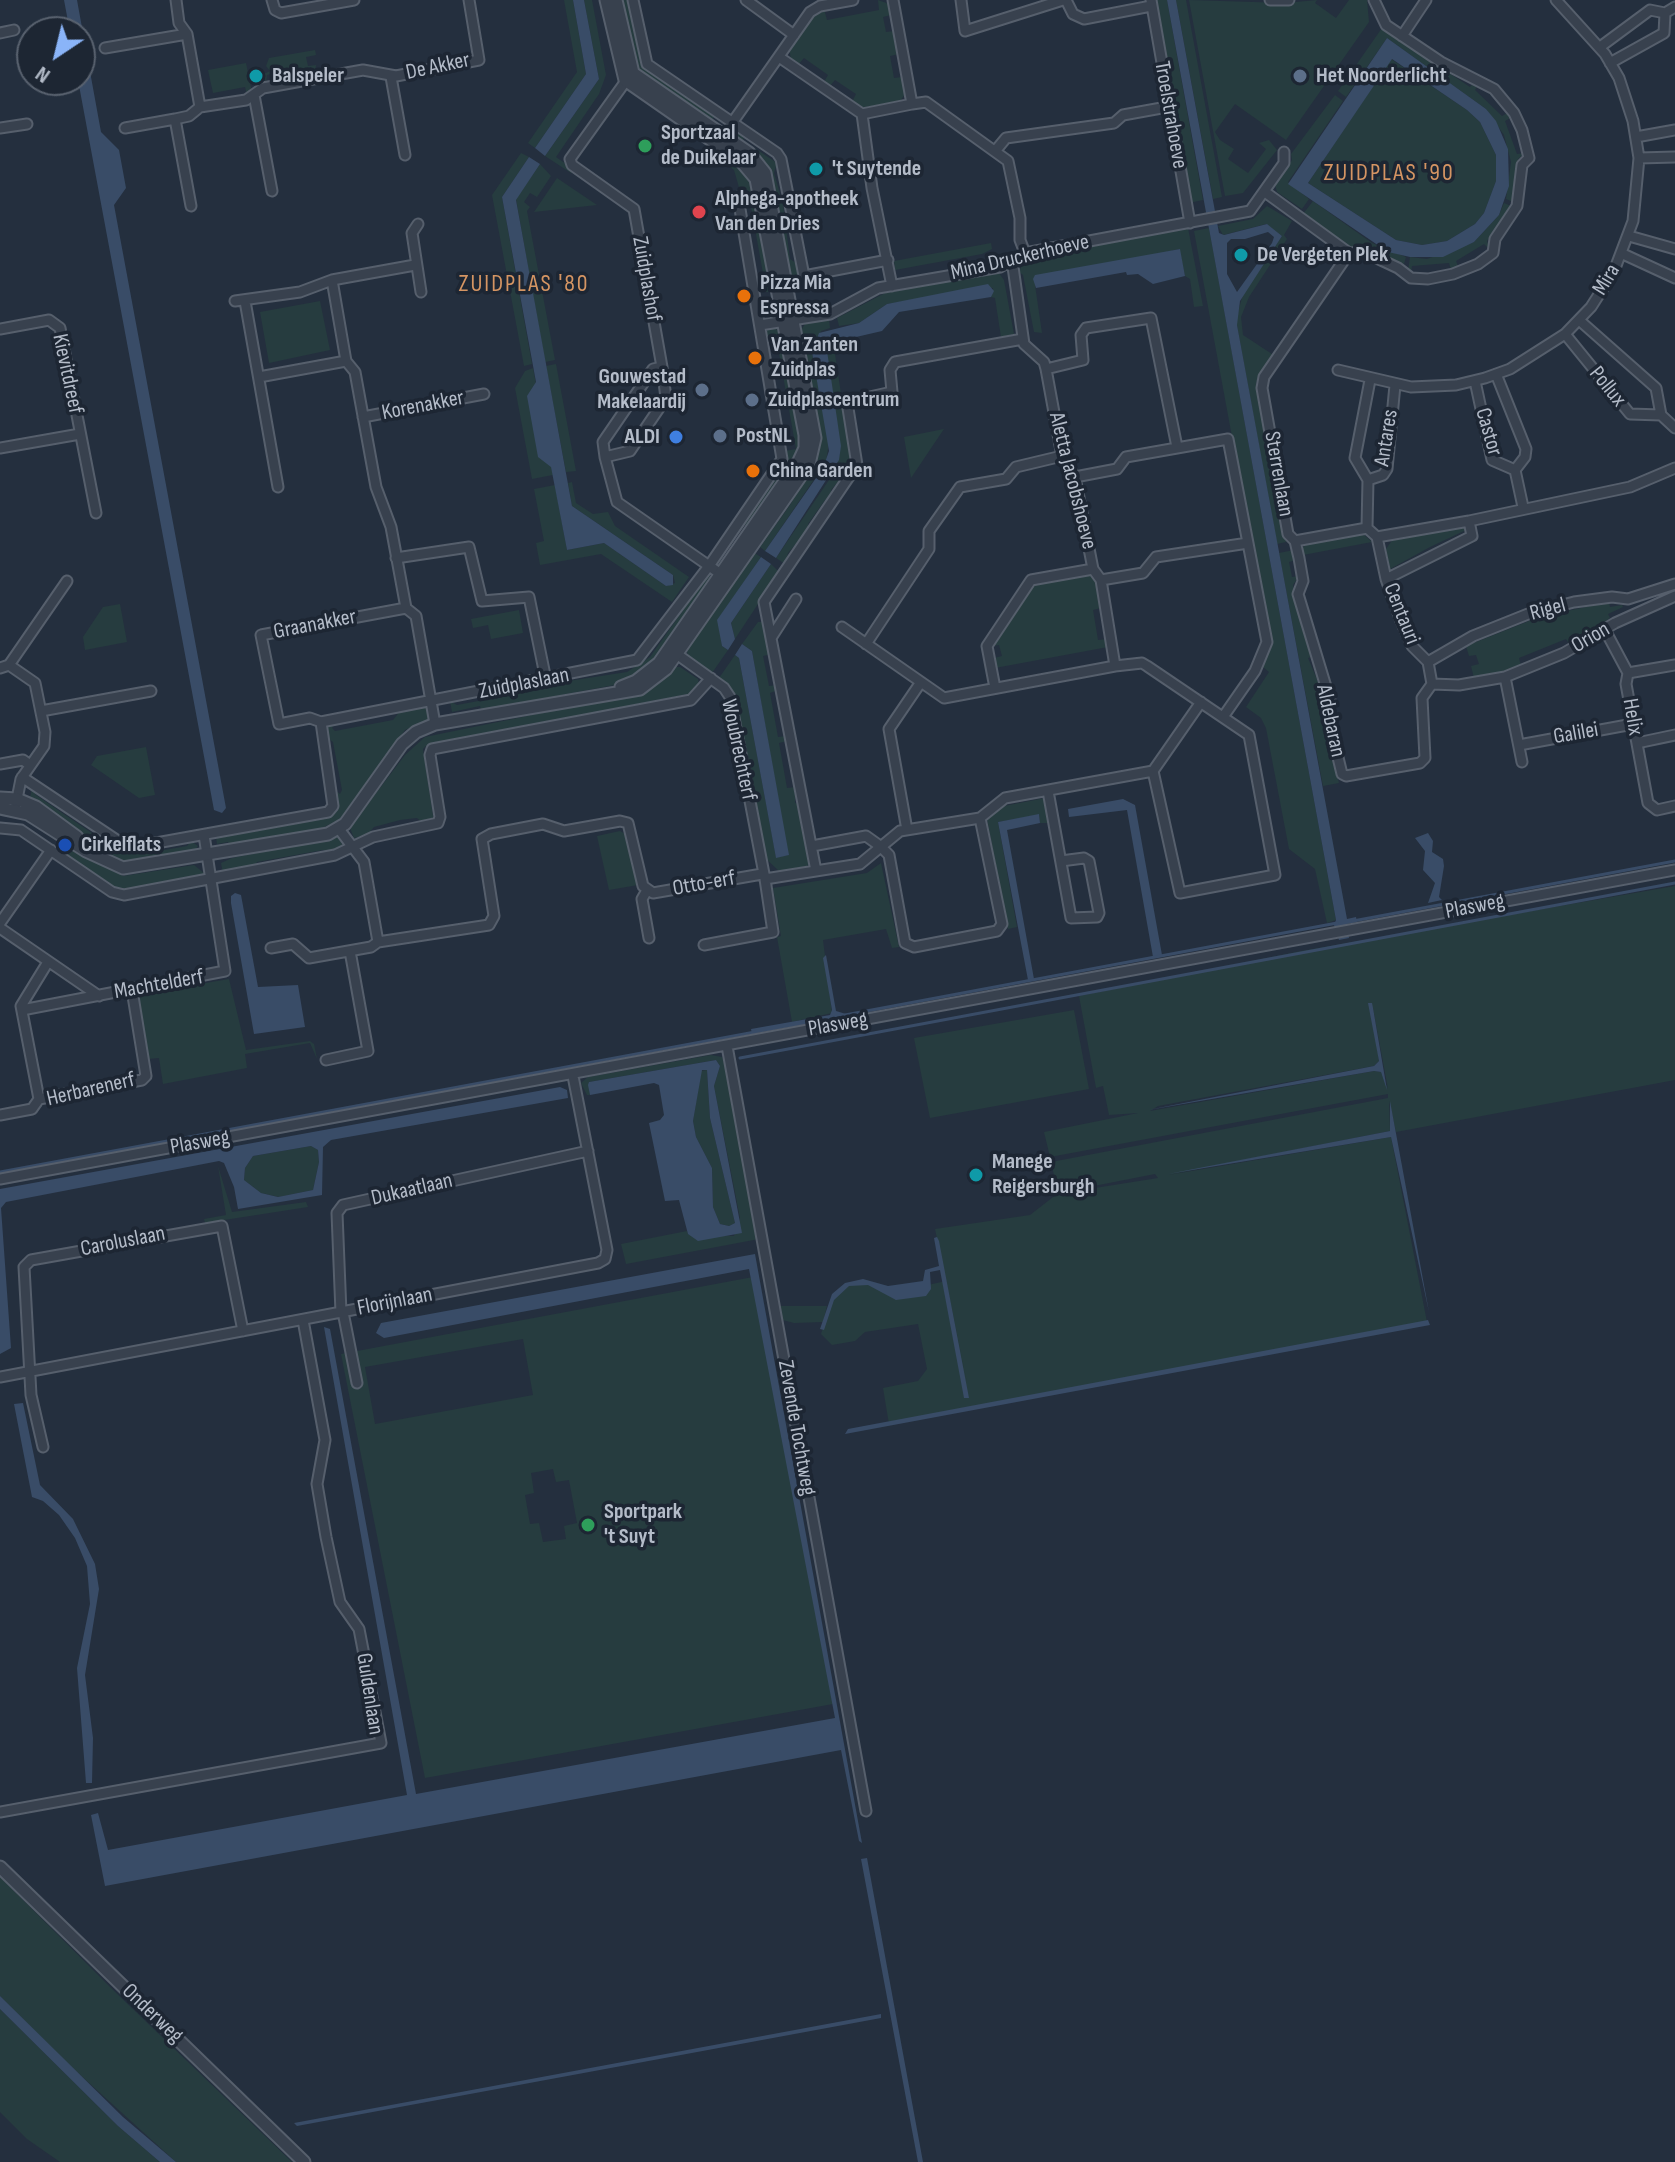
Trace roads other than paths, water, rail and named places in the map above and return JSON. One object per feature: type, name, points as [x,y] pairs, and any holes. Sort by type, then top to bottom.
[{"type":"street","points":[[176,0],[179,23],[187,34],[200,107]]},
{"type":"street","points":[[272,0],[275,10],[281,13],[354,0]]},
{"type":"street","name":"De Akker","points":[[125,128],[189,116],[200,107],[246,100],[265,88],[363,70],[391,77],[479,60],[469,0]]},
{"type":"street","points":[[606,0],[629,76]]},
{"type":"street","points":[[616,0],[629,76]]},
{"type":"street","points":[[633,0],[647,64],[781,159],[804,276],[888,260]]},
{"type":"street","points":[[746,0],[794,35]]},
{"type":"street","points":[[732,123],[814,8],[853,0]]},
{"type":"street","points":[[893,0],[912,104]]},
{"type":"street","name":"Troelstrahoeve","points":[[961,0],[965,31],[1065,0],[1073,14],[1084,19],[1151,3],[1190,223]]},
{"type":"street","points":[[1270,0],[1289,0]]},
{"type":"street","points":[[1284,152],[1284,163],[1265,192],[1349,253],[1364,252],[1398,268],[1411,278],[1441,278],[1478,264],[1493,253],[1495,239],[1513,214],[1521,189],[1522,165],[1529,158],[1518,121],[1494,89],[1481,80],[1463,75],[1380,19],[1374,0]]},
{"type":"street","points":[[1402,36],[1426,0]]},
{"type":"street","name":"Mira","points":[[1338,370],[1395,385],[1475,381],[1496,374],[1565,334],[1579,320],[1623,254],[1629,236],[1639,158],[1636,137],[1619,78],[1600,47],[1556,0]]},
{"type":"street","points":[[1600,47],[1650,10],[1665,13],[1675,7]]},
{"type":"street","points":[[1610,63],[1664,33],[1665,13]]},
{"type":"street","points":[[0,33],[14,30]]},
{"type":"street","points":[[105,48],[187,34]]},
{"type":"street","points":[[779,57],[862,114],[926,102],[996,150],[1011,168],[1020,240],[1025,253]]},
{"type":"street","name":"Zuidplashof","points":[[605,457],[630,451],[666,398],[634,209],[579,170],[570,159],[629,76]]},
{"type":"street","name":"Zuidplaslaan","points":[[339,829],[402,744],[416,732],[435,724],[623,693],[652,683],[725,577],[805,448],[788,320],[752,172],[629,76]]},
{"type":"street","points":[[391,77],[405,155]]},
{"type":"street","points":[[254,95],[272,191]]},
{"type":"street","points":[[996,150],[1006,138],[1114,123],[1123,115],[1167,107]]},
{"type":"street","points":[[862,114],[872,188],[892,286]]},
{"type":"street","points":[[175,119],[191,206]]},
{"type":"street","points":[[0,128],[27,124]]},
{"type":"street","points":[[1636,137],[1675,130]]},
{"type":"street","points":[[1639,158],[1675,157]]},
{"type":"street","name":"Mina Druckerhoeve","points":[[760,325],[830,314],[878,288],[1000,267],[1025,253],[1250,211],[1265,192]]},
{"type":"street","name":"Zuidplaslaan","points":[[321,722],[637,660],[709,566],[782,459],[738,197]]},
{"type":"street","points":[[418,224],[412,233],[421,292]]},
{"type":"street","points":[[1629,236],[1675,249]]},
{"type":"street","name":"Sterrenlaan","points":[[1349,253],[1264,377],[1262,388],[1288,534],[1295,541],[1367,528]]},
{"type":"street","points":[[1623,254],[1675,278]]},
{"type":"street","name":"Aletta Jacobshoeve","points":[[1012,260],[1023,339],[1027,350],[1044,362],[1062,456],[1075,477],[1093,569]]},
{"type":"street","points":[[278,487],[259,377],[240,301],[300,292],[332,280],[415,265]]},
{"type":"street","points":[[332,280],[346,361],[355,372],[376,487],[391,527],[406,608],[416,616],[435,724]]},
{"type":"street","points":[[1046,369],[1083,360],[1081,335],[1086,328],[1151,318],[1177,447]]},
{"type":"street","name":"Kievitdreef","points":[[0,329],[49,320],[60,328],[96,513]]},
{"type":"street","name":"Pollux","points":[[1579,320],[1656,388],[1661,415],[1675,428]]},
{"type":"street","name":"Pollux","points":[[1565,334],[1630,414],[1661,415]]},
{"type":"street","points":[[816,871],[764,602],[857,465],[847,402],[892,392],[890,370],[895,362],[1023,339]]},
{"type":"street","points":[[259,377],[346,361]]},
{"type":"street","points":[[662,367],[653,369],[603,442],[617,502],[725,577]]},
{"type":"street","name":"Castor","points":[[1496,374],[1526,449],[1525,457],[1515,470],[1523,507]]},
{"type":"street","name":"Antares","points":[[1367,528],[1368,480],[1355,458],[1370,380]]},
{"type":"street","name":"Castor","points":[[1475,381],[1492,460],[1497,465],[1515,470]]},
{"type":"street","name":"Antares","points":[[1368,480],[1383,475],[1387,469],[1395,385]]},
{"type":"street","name":"Korenakker","points":[[363,417],[484,394]]},
{"type":"street","name":"Kievitdreef","points":[[0,448],[80,434]]},
{"type":"street","points":[[1075,477],[1117,469],[1126,457],[1228,439],[1267,642],[1255,671],[1223,717]]},
{"type":"street","points":[[866,644],[929,549],[929,531],[960,487],[1006,479],[1016,467],[1062,456]]},
{"type":"street","points":[[1367,528],[1377,537],[1469,521],[1523,507],[1630,487],[1675,468]]},
{"type":"street","points":[[1386,579],[1472,536],[1469,521]]},
{"type":"street","name":"Centauri","points":[[1377,537],[1386,579],[1412,646],[1428,662],[1432,684],[1422,698],[1424,761]]},
{"type":"street","name":"Aldebaran","points":[[1295,541],[1303,581],[1298,594],[1330,700],[1328,716],[1342,774],[1346,776],[1424,761]]},
{"type":"street","points":[[1101,580],[1143,573],[1156,557],[1248,543]]},
{"type":"street","points":[[396,558],[469,547],[482,601],[529,597],[546,680]]},
{"type":"street","points":[[995,688],[987,646],[1031,580],[1093,569],[1101,580],[1115,666]]},
{"type":"street","points":[[16,804],[22,777],[46,740],[35,683],[4,667],[67,581]]},
{"type":"street","name":"Rigel","points":[[1428,662],[1473,636],[1528,614],[1574,602],[1652,594],[1675,584]]},
{"type":"street","name":"Orion","points":[[1505,677],[1564,653],[1675,596]]},
{"type":"street","points":[[771,638],[796,599]]},
{"type":"street","name":"Graanakker","points":[[321,722],[310,718],[279,724],[261,635],[406,608]]},
{"type":"street","points":[[842,627],[944,698],[1142,663],[1223,717],[1250,739],[1275,875],[1180,893],[1153,771]]},
{"type":"street","name":"Helix","points":[[1605,630],[1628,673],[1626,684],[1651,808],[1675,806]]},
{"type":"street","name":"Woubrechterf","points":[[673,651],[711,678],[730,697],[773,932],[704,945]]},
{"type":"street","points":[[1628,673],[1675,665]]},
{"type":"street","points":[[1432,684],[1459,685],[1505,677],[1522,762]]},
{"type":"street","points":[[0,828],[21,830],[112,892],[124,895],[335,855],[373,837],[438,823],[440,817],[430,755],[432,749],[691,700],[711,678]]},
{"type":"street","points":[[907,830],[889,729],[921,682]]},
{"type":"street","points":[[41,711],[151,691]]},
{"type":"street","points":[[764,876],[860,864],[893,835],[980,818],[1005,798],[1153,771],[1201,702]]},
{"type":"street","points":[[22,777],[124,845],[134,847],[204,835],[331,810],[321,722]]},
{"type":"street","name":"Galilei","points":[[1519,745],[1633,724]]},
{"type":"street","points":[[1637,743],[1675,735]]},
{"type":"street","points":[[0,764],[23,760],[30,765]]},
{"type":"street","points":[[1048,791],[1071,918],[1097,917],[1099,913],[1089,861],[1084,858],[1061,861]]},
{"type":"street","points":[[0,798],[36,807],[108,862],[132,869],[339,829],[364,862],[378,942],[350,951],[309,958],[293,944],[271,948]]},
{"type":"street","points":[[0,808],[16,804]]},
{"type":"street","points":[[812,846],[866,836],[880,846],[889,855],[905,943],[914,947],[997,931],[1002,924],[980,818]]},
{"type":"street","name":"Otto-erf","points":[[378,942],[489,925],[494,916],[481,848],[482,839],[491,834],[543,824],[564,831],[620,821],[628,823],[646,892],[642,900],[649,938]]},
{"type":"street","name":"Machtelderf","points":[[22,1010],[225,971],[204,835]]},
{"type":"street","points":[[0,926],[51,850]]},
{"type":"street","name":"Plasweg","points":[[0,1179],[573,1076],[1675,870]]},
{"type":"street","name":"Otto-erf","points":[[646,892],[764,876]]},
{"type":"street","name":"Machtelderf","points":[[0,926],[99,996]]},
{"type":"street","points":[[326,1060],[368,1051],[350,951]]},
{"type":"street","points":[[39,1099],[22,1002],[48,962]]},
{"type":"street","name":"Herbarenerf","points":[[0,1115],[32,1109],[39,1099],[142,1080],[146,1076],[132,990]]},
{"type":"street","name":"Zevende Tochtweg","points":[[727,1046],[866,1811]]},
{"type":"street","name":"Florijnlaan","points":[[0,1377],[598,1263],[605,1259],[607,1250],[573,1076]]},
{"type":"street","name":"Dukaatlaan","points":[[342,1312],[337,1213],[343,1205],[588,1151]]},
{"type":"street","name":"Caroluslaan","points":[[30,1371],[24,1267],[31,1260],[46,1257],[222,1226],[243,1331]]},
{"type":"street","points":[[342,1312],[357,1383]]},
{"type":"street","name":"Guldenlaan","points":[[0,1812],[381,1743],[359,1629],[340,1602],[326,1537],[317,1484],[325,1440],[303,1320]]},
{"type":"street","points":[[30,1371],[31,1395],[43,1447]]},
{"type":"street","name":"Onderweg","points":[[0,1867],[304,2162]]},
{"type":"water","points":[[64,0],[77,0],[80,16],[67,16]]},
{"type":"water","points":[[573,0],[584,0],[599,79],[545,156],[535,148],[586,74]]},
{"type":"water","points":[[1167,0],[1176,0],[1219,233],[1224,235],[1267,224],[1282,236],[1240,301],[1237,325],[1347,919],[1356,917],[1357,922],[1347,924],[1349,938],[1339,940],[1334,925],[1336,920]],"holes":[[[1268,232],[1274,237],[1272,243],[1237,292],[1227,274],[1227,243],[1231,239],[1245,239]]]},
{"type":"water","points":[[1387,38],[1486,109],[1496,121],[1508,149],[1509,186],[1499,215],[1474,242],[1443,257],[1410,257],[1388,252],[1288,184]],"holes":[[[1392,59],[1480,122],[1496,155],[1496,181],[1484,213],[1475,224],[1447,241],[1422,245],[1396,240],[1308,183]]]},
{"type":"water","points":[[81,96],[94,96],[101,132],[119,150],[126,188],[114,205],[226,808],[222,813],[214,810]]},
{"type":"water","points":[[529,157],[540,164],[516,200],[572,506],[673,575],[673,585],[666,586],[604,543],[567,550],[551,467],[538,457],[527,396],[536,382],[502,197]]},
{"type":"water","points":[[1180,249],[1185,276],[1153,284],[1138,274],[1127,275],[1126,272],[1036,288],[1033,279],[1035,275]]},
{"type":"water","points":[[988,284],[994,291],[991,297],[899,312],[882,331],[826,344],[841,446],[839,460],[776,558],[765,551],[823,468],[829,451],[812,352],[819,333],[859,323],[887,304]]},
{"type":"water","points":[[761,557],[771,564],[731,623],[735,639],[728,650],[722,646],[717,620]]},
{"type":"water","points":[[742,644],[752,651],[789,855],[776,858],[739,658],[735,655]]},
{"type":"water","points":[[1123,799],[1135,805],[1162,955],[1153,957],[1127,810],[1069,817],[1068,809]]},
{"type":"water","points":[[1039,814],[1040,823],[1007,830],[1034,979],[1028,980],[998,822]]},
{"type":"water","points":[[1428,833],[1433,841],[1432,852],[1443,859],[1444,866],[1439,897],[1442,900],[1428,903],[1435,883],[1423,870],[1425,851],[1415,838]]},
{"type":"water","points":[[235,893],[241,895],[258,987],[298,985],[305,1027],[254,1034],[231,903],[231,896]]},
{"type":"water","points":[[826,955],[836,1011],[846,1014],[846,1017],[752,1034],[751,1029],[830,1015],[832,1010],[823,958]]},
{"type":"water","points":[[1368,1003],[1372,1003],[1387,1090],[1381,1072],[1374,1071],[1148,1110],[1374,1066],[1379,1061]]},
{"type":"water","points":[[716,1060],[720,1066],[714,1086],[742,1233],[698,1241],[688,1234],[679,1200],[665,1201],[649,1123],[660,1120],[664,1115],[659,1085],[654,1083],[590,1095],[589,1082]],"holes":[[[702,1070],[707,1070],[710,1118],[735,1223],[729,1226],[720,1224],[713,1207],[712,1168],[696,1137],[693,1121]]]},
{"type":"water","points":[[560,1087],[567,1090],[568,1098],[331,1140],[323,1147],[322,1195],[238,1209],[234,1187],[224,1163],[219,1161],[6,1202],[1,1208],[11,1348],[0,1354],[0,1189]],"holes":[[[311,1146],[318,1150],[319,1162],[313,1190],[278,1197],[261,1193],[244,1180],[245,1168],[253,1156]]]},
{"type":"water","points":[[1390,1101],[1429,1312],[1391,1137],[1168,1174],[1390,1131]]},
{"type":"water","points":[[937,1237],[969,1398],[964,1398],[940,1270],[930,1272],[931,1289],[926,1296],[896,1300],[868,1285],[849,1286],[834,1300],[824,1330],[820,1329],[832,1294],[845,1283],[863,1279],[888,1286],[923,1281],[925,1270],[939,1266],[934,1238]]},
{"type":"water","points":[[755,1254],[862,1843],[859,1841],[841,1750],[105,1886],[91,1815],[98,1813],[108,1850],[407,1795],[324,1327],[330,1329],[416,1794],[835,1718],[749,1269],[384,1338],[376,1333],[381,1323]]},
{"type":"water","points":[[1428,1320],[1430,1325],[845,1434],[848,1429]]},
{"type":"water","points":[[23,1403],[40,1485],[73,1519],[95,1564],[99,1589],[85,1675],[93,1738],[92,1783],[86,1783],[77,1668],[90,1604],[87,1566],[75,1538],[59,1515],[43,1501],[32,1497],[14,1404]]},
{"type":"water","points":[[867,1858],[923,2162],[918,2162],[861,1859]]},
{"type":"water","points":[[0,1996],[123,2117],[176,2162],[160,2162],[118,2126],[0,2009]]},
{"type":"water","points":[[881,2014],[881,2018],[297,2126],[294,2123]]},
{"type":"waterway","points":[[1353,921],[1675,861]]},
{"type":"waterway","points":[[740,1058],[1675,883]]},
{"type":"waterway","points":[[845,1015],[1337,923]]},
{"type":"waterway","points":[[0,1172],[755,1032]]},
{"type":"place","name":"Balspeler","points":[[256,76]]},
{"type":"place","name":"Het Noorderlicht","points":[[1300,76]]},
{"type":"place","name":"Sportzaal de Duikelaar","points":[[645,146]]},
{"type":"place","name":"'t Suytende","points":[[816,169]]},
{"type":"place","name":"Alphega-apotheek Van den Dries","points":[[699,212]]},
{"type":"place","name":"De Vergeten Plek","points":[[1241,255]]},
{"type":"place","name":"Pizza Mia Espressa","points":[[744,296]]},
{"type":"place","name":"Van Zanten Zuidplas","points":[[755,358]]},
{"type":"place","name":"Gouwestad Makelaardij","points":[[702,390]]},
{"type":"place","name":"Zuidplascentrum","points":[[752,400]]},
{"type":"place","name":"PostNL","points":[[720,436]]},
{"type":"place","name":"ALDI","points":[[676,437]]},
{"type":"place","name":"China Garden","points":[[753,471]]},
{"type":"place","name":"Cirkelflats","points":[[65,845]]},
{"type":"place","name":"Manege Reigersburgh","points":[[976,1175]]},
{"type":"place","name":"Sportpark 't Suyt","points":[[588,1525]]},
{"type":"district","name":"ZUIDPLAS '90","points":[[1389,174]]},
{"type":"district","name":"ZUIDPLAS '80","points":[[524,285]]}]
